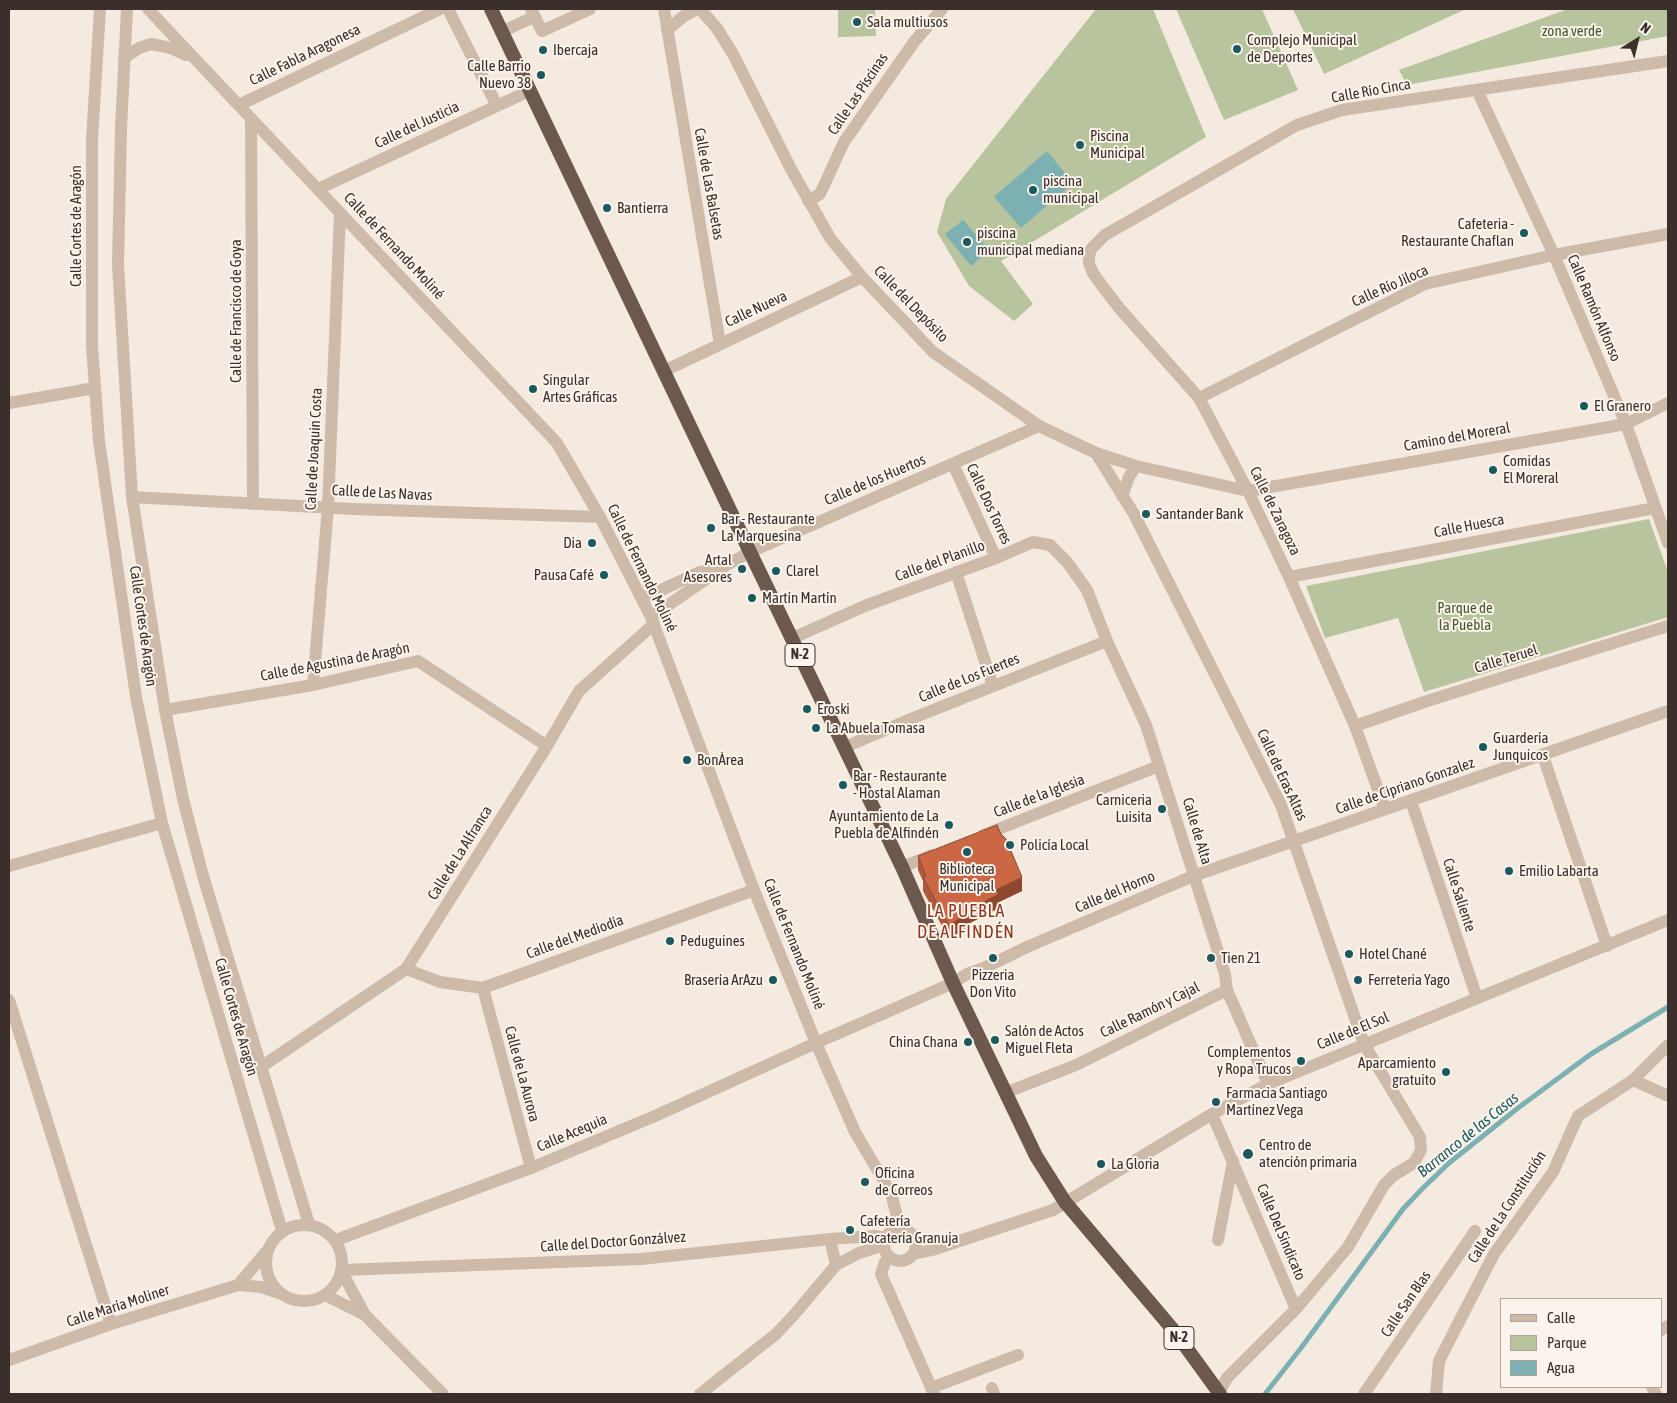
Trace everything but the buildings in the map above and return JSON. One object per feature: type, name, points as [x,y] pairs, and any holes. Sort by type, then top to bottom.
[{"type":"highway","name":"N-2","points":[[491,9],[845,747],[1036,1156],[1065,1202],[1175,1332],[1219,1394]]},
{"type":"street","name":"Calle Cortes de Aragón","points":[[100,9],[92,138],[92,346],[99,441],[136,697],[162,823],[282,1231]]},
{"type":"street","name":"Calle Cortes de Aragón","points":[[127,9],[121,128],[118,265],[132,498],[165,710],[183,799],[203,876],[309,1224]]},
{"type":"street","name":"Calle de Fernando Moliné","points":[[148,9],[193,59],[251,118],[557,443],[600,517],[652,621],[754,890],[816,1043],[855,1132],[891,1193],[900,1228]]},
{"type":"street","name":"Calle Fabla Aragonesa","points":[[239,106],[440,9]]},
{"type":"street","points":[[448,9],[497,106]]},
{"type":"street","points":[[501,32],[532,13],[542,31],[590,9]]},
{"type":"street","name":"Calle de Las Balsetas","points":[[664,9],[720,344]]},
{"type":"street","points":[[667,30],[684,16],[699,9]]},
{"type":"street","name":"Calle del Depósito","points":[[699,9],[716,27],[733,54],[808,201],[830,238],[862,277],[933,352],[1039,426],[1096,453],[1136,466],[1248,491]]},
{"type":"street","name":"Calle Las Piscinas","points":[[808,201],[820,194],[844,142],[914,42],[942,9]]},
{"type":"street","name":"Calle de Fernando Moliné","points":[[124,58],[139,48],[151,44],[171,48],[193,59]]},
{"type":"street","name":"Calle Río Cinca","points":[[1089,256],[1095,243],[1105,235],[1297,125],[1342,110],[1668,61]]},
{"type":"street","name":"Calle Ramón Alfonso","points":[[1477,90],[1554,255],[1626,424],[1668,544]]},
{"type":"street","name":"Calle del Justicia","points":[[318,189],[529,91]]},
{"type":"street","name":"Calle de Francisco de Goya","points":[[251,118],[253,504]]},
{"type":"street","name":"Calle de Joaquin Costa","points":[[313,685],[328,507],[340,214]]},
{"type":"street","name":"Calle Río Jiloca","points":[[1199,398],[1426,284],[1554,255],[1668,234]]},
{"type":"street","name":"Calle de Zaragoza","points":[[1089,256],[1093,273],[1110,297],[1199,398],[1248,491],[1289,577],[1355,726],[1385,808]]},
{"type":"street","name":"Calle Nueva","points":[[664,371],[862,277]]},
{"type":"street","points":[[9,403],[95,388]]},
{"type":"street","name":"Camino del Moreral","points":[[1248,491],[1626,424],[1668,403]]},
{"type":"street","name":"Calle de los Huertos","points":[[652,621],[724,566],[750,552],[1039,426]]},
{"type":"street","name":"Calle de Eras Altas","points":[[1096,453],[1134,514],[1281,805],[1364,1044],[1420,1137],[1422,1150],[1414,1163],[1384,1185],[1348,1248],[1296,1309]]},
{"type":"street","name":"Calle Dos Torres","points":[[953,464],[996,558]]},
{"type":"street","points":[[1122,496],[1129,477],[1136,466]]},
{"type":"street","name":"Calle de Las Navas","points":[[132,498],[363,510],[600,517]]},
{"type":"street","name":"Calle Huesca","points":[[1289,577],[1655,508]]},
{"type":"street","name":"Calle del Planillo","points":[[789,632],[795,637],[866,605],[996,558],[1033,542],[1050,545],[1067,562],[1087,590]]},
{"type":"street","name":"Calle de los Huertos","points":[[642,599],[700,572],[724,566]]},
{"type":"street","points":[[956,572],[993,686]]},
{"type":"street","name":"Calle de Alta","points":[[1087,590],[1107,641],[1146,725],[1224,974],[1227,990],[1268,1084]]},
{"type":"street","name":"Calle de La Alfranca","points":[[261,1067],[406,969],[547,746],[579,691],[652,621]]},
{"type":"street","name":"Calle Teruel","points":[[1355,726],[1427,701],[1668,626]]},
{"type":"street","name":"Calle de Los Fuertes","points":[[845,747],[1107,641]]},
{"type":"street","name":"Calle de Agustina de Aragón","points":[[165,710],[313,685],[418,661],[547,746]]},
{"type":"street","name":"Calle de Cipriano Gonzalez","points":[[1294,841],[1668,711]]},
{"type":"street","points":[[1543,756],[1607,946]]},
{"type":"street","name":"Calle de la Iglesia","points":[[975,838],[1159,766]]},
{"type":"street","name":"Calle Saliente","points":[[1411,801],[1476,998]]},
{"type":"street","points":[[9,866],[162,823]]},
{"type":"street","name":"Calle del Horno","points":[[816,1043],[954,983],[967,974],[984,968],[1027,946],[1193,876],[1294,841]]},
{"type":"street","points":[[902,867],[948,849]]},
{"type":"street","name":"Calle del Mediodía","points":[[406,969],[440,982],[483,988],[754,890]]},
{"type":"street","name":"Calle de El Sol","points":[[1065,1202],[1212,1114],[1268,1084],[1668,920]]},
{"type":"street","name":"Calle de La Aurora","points":[[483,988],[531,1168]]},
{"type":"street","name":"Calle Ramón y Cajal","points":[[1005,1093],[1076,1065],[1227,990]]},
{"type":"street","points":[[9,1000],[112,1324]]},
{"type":"street","name":"Calle Acequia","points":[[336,1240],[531,1168],[656,1116],[816,1043]]},
{"type":"street","name":"Calle de La Constitución","points":[[1436,1394],[1439,1361],[1494,1254],[1553,1172],[1578,1116],[1633,1080],[1668,1045]]},
{"type":"street","points":[[1633,1080],[1666,1095],[1668,1094]]},
{"type":"street","name":"Calle Del Sindicato","points":[[1212,1114],[1296,1309]]},
{"type":"street","points":[[1218,1240],[1233,1160]]},
{"type":"street","points":[[913,1254],[916,1240],[910,1232],[900,1228],[891,1231],[884,1242],[884,1250],[890,1258],[900,1261],[913,1254],[932,1250],[1053,1210],[1065,1202]]},
{"type":"street","points":[[238,1285],[282,1231],[300,1224],[319,1227],[336,1240],[341,1250],[342,1271],[333,1289],[325,1295],[315,1300],[303,1301],[292,1299],[282,1294],[268,1276],[266,1263],[268,1250]]},
{"type":"street","name":"Calle San Blas","points":[[1364,1394],[1475,1231]]},
{"type":"street","name":"Calle del Doctor Gonzálvez","points":[[342,1271],[641,1259],[875,1236],[884,1242]]},
{"type":"street","points":[[830,1239],[836,1265]]},
{"type":"street","points":[[703,1393],[776,1334],[794,1316],[836,1265],[884,1242]]},
{"type":"street","points":[[890,1258],[885,1262],[882,1274],[933,1391],[1018,1355]]},
{"type":"street","points":[[342,1271],[364,1315]]},
{"type":"street","name":"Calle María Moliner","points":[[9,1360],[112,1324],[238,1285],[261,1287],[282,1294]]},
{"type":"street","points":[[325,1295],[364,1315],[443,1394]]},
{"type":"street","points":[[1219,1394],[1227,1378],[1296,1309]]},
{"type":"green space","name":"Sala multiusos","points":[[838,9],[875,9],[876,36],[838,37]]},
{"type":"green space","points":[[1096,9],[1153,9],[1206,137],[1001,261],[1033,304],[1014,321],[969,286],[937,232],[946,199]]},
{"type":"green space","name":"Complejo Municipal de Deportes","points":[[1176,9],[1262,9],[1298,90],[1224,120]]},
{"type":"green space","points":[[1293,9],[1466,9],[1324,74]]},
{"type":"green space","name":"zona verde","points":[[1568,9],[1666,9],[1668,12],[1668,36],[1407,85],[1399,70]]},
{"type":"green space","name":"Parque de la Puebla","points":[[1649,519],[1668,572],[1668,617],[1424,692],[1398,618],[1325,638],[1306,586]]},
{"type":"water","name":"piscina municipal","points":[[1047,151],[1073,183],[1021,228],[994,197]]},
{"type":"water","name":"piscina municipal mediana","points":[[963,220],[989,250],[971,266],[945,234]]},
{"type":"waterway","name":"Barranco de las Casas","points":[[1265,1394],[1403,1209],[1449,1163],[1518,1108],[1591,1054],[1668,1007]]},
{"type":"place","name":"Sala multiusos","points":[[857,22]]},
{"type":"place","name":"Complejo Municipal de Deportes","points":[[1237,49]]},
{"type":"place","name":"Ibercaja","points":[[543,50]]},
{"type":"place","name":"Calle Barrio Nuevo 38","points":[[541,75]]},
{"type":"place","name":"Piscina Municipal","points":[[1080,145]]},
{"type":"place","name":"piscina municipal","points":[[1033,190]]},
{"type":"place","name":"Bantierra","points":[[607,208]]},
{"type":"place","name":"Cafeteria - Restaurante Chaflan","points":[[1524,233]]},
{"type":"place","name":"piscina municipal mediana","points":[[967,242]]},
{"type":"place","name":"Singular Artes Gráficas","points":[[533,389]]},
{"type":"place","name":"El Granero","points":[[1584,406]]},
{"type":"place","name":"Comidas El Moreral","points":[[1493,470]]},
{"type":"place","name":"Santander Bank","points":[[1146,514]]},
{"type":"place","name":"Bar - Restaurante La Marquesina","points":[[711,528]]},
{"type":"place","name":"Dia","points":[[592,543]]},
{"type":"place","name":"Artal Asesores","points":[[742,569]]},
{"type":"place","name":"Clarel","points":[[776,571]]},
{"type":"place","name":"Pausa Café","points":[[604,575]]},
{"type":"place","name":"Martín Martín","points":[[752,598]]},
{"type":"place","name":"Eroski","points":[[807,709]]},
{"type":"place","name":"La Abuela Tomasa","points":[[816,728]]},
{"type":"place","name":"Guardería Junquicos","points":[[1483,747]]},
{"type":"place","name":"BonÀrea","points":[[687,760]]},
{"type":"place","name":"Bar - Restaurante - Hostal Alaman","points":[[843,785]]},
{"type":"place","name":"Carniceria Luisita","points":[[1162,809]]},
{"type":"place","name":"Ayuntamiento de La Puebla de Alfindén","points":[[949,825]]},
{"type":"place","name":"Policía Local","points":[[1010,845]]},
{"type":"place","name":"Biblioteca Municipal","points":[[967,852]]},
{"type":"place","name":"Emilio Labarta","points":[[1509,871]]},
{"type":"place","name":"Peduguines","points":[[670,941]]},
{"type":"place","name":"Hotel Chané","points":[[1349,954]]},
{"type":"place","name":"Pizzeria Don Vito","points":[[993,958]]},
{"type":"place","name":"Tien 21","points":[[1211,958]]},
{"type":"place","name":"Brasería ArAzu","points":[[773,980]]},
{"type":"place","name":"Ferreteria Yago","points":[[1358,980]]},
{"type":"place","name":"Salón de Actos Miguel Fleta","points":[[995,1040]]},
{"type":"place","name":"China Chana","points":[[968,1042]]},
{"type":"place","name":"Complementos y Ropa Trucos","points":[[1301,1061]]},
{"type":"place","name":"Aparcamiento gratuito","points":[[1446,1072]]},
{"type":"place","name":"Farmacia Santiago Martínez Vega","points":[[1216,1102]]},
{"type":"place","name":"Centro de atención primaria","points":[[1248,1154]]},
{"type":"place","name":"La Gloria","points":[[1101,1164]]},
{"type":"place","name":"Oficina de Correos","points":[[865,1182]]},
{"type":"place","name":"Cafetería Bocatería Granuja","points":[[850,1230]]},
{"type":"district","name":"LA PUEBLA DE ALFINDÉN","points":[[966,921]]}]
